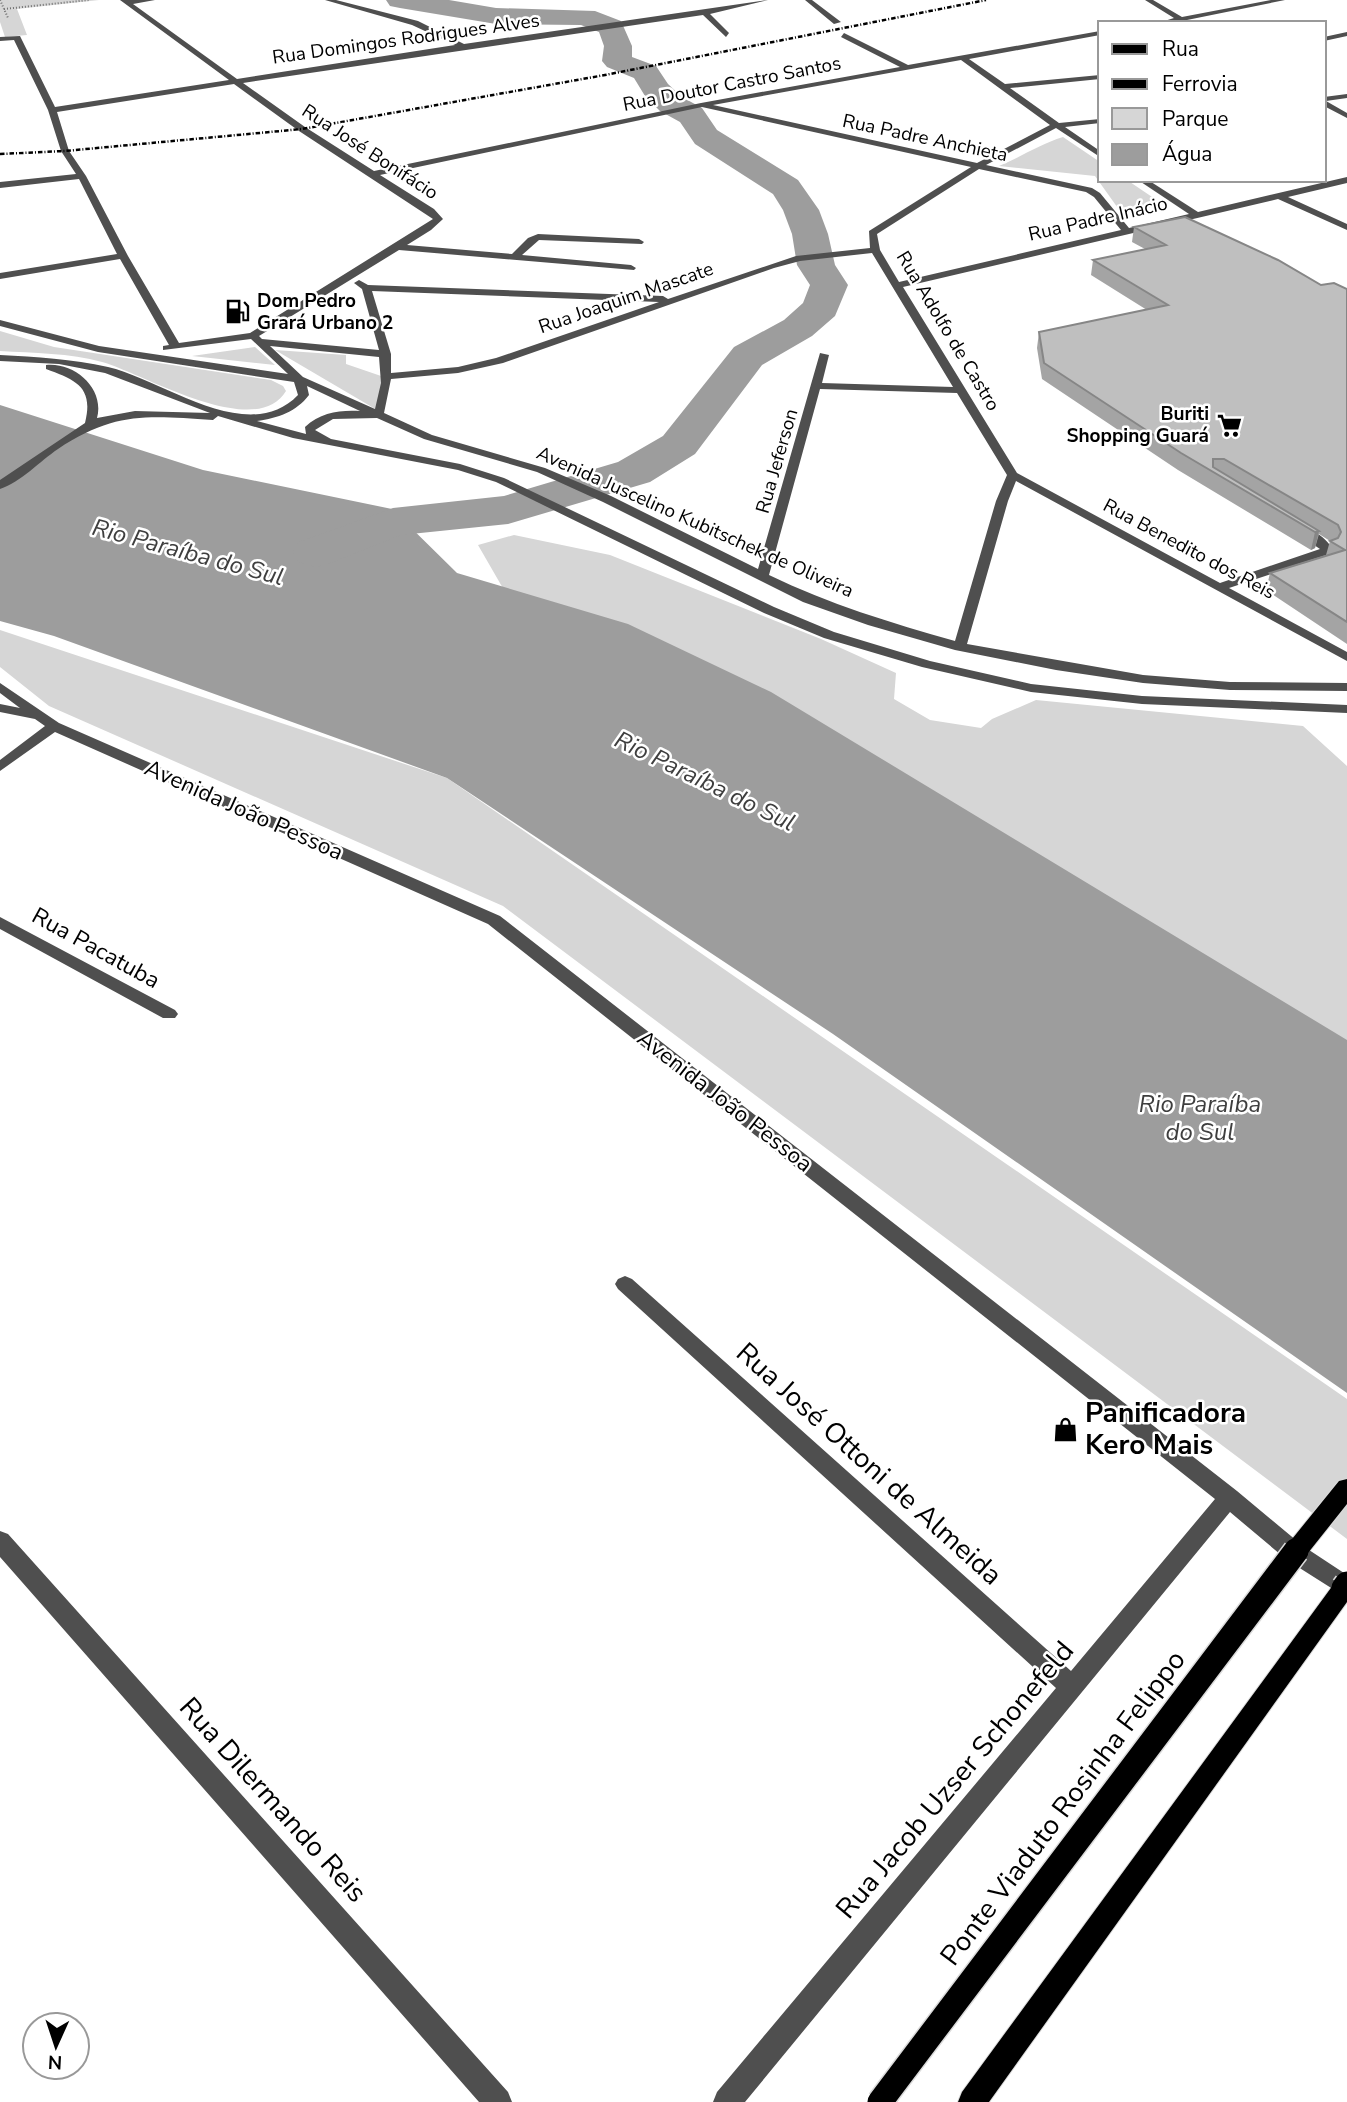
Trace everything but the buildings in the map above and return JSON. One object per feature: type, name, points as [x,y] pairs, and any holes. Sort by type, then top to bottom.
[{"type":"main road","name":"Ponte Viaduto Rosinha Felippo","points":[[880,2102],[1296,1551],[1347,1488]]},
{"type":"main road","points":[[972,2102],[1346,1587]]},
{"type":"street","points":[[124,1],[152,0]]},
{"type":"street","points":[[328,0],[415,23],[463,46]]},
{"type":"street","points":[[699,0],[714,10]]},
{"type":"street","name":"Rua Domingos Rodrigues Alves","points":[[52,110],[463,46],[704,12],[765,0]]},
{"type":"street","points":[[808,0],[837,22]]},
{"type":"street","points":[[1148,0],[1184,21],[1282,0]]},
{"type":"street","name":"Rua José Bonifácio","points":[[124,1],[370,174],[431,211],[438,219],[257,339]]},
{"type":"street","points":[[704,12],[726,35]]},
{"type":"street","name":"Rua Doutor Castro Santos","points":[[370,174],[701,105],[1098,33]]},
{"type":"street","points":[[1326,38],[1347,34]]},
{"type":"street","points":[[844,35],[906,67]]},
{"type":"street","points":[[0,40],[17,38],[52,110],[65,151],[82,176],[123,256],[176,347]]},
{"type":"street","points":[[961,57],[1005,86],[1054,126],[1098,154]]},
{"type":"street","points":[[1005,86],[1098,76]]},
{"type":"street","points":[[1326,101],[1347,96]]},
{"type":"street","points":[[1326,102],[1347,116]]},
{"type":"street","name":"Rua Padre Anchieta","points":[[701,105],[1088,190],[1097,195],[1126,230]]},
{"type":"street","points":[[1054,126],[1098,121]]},
{"type":"street","name":"Rua Adolfo de Castro","points":[[1013,475],[875,250],[872,233],[976,167],[1054,126]]},
{"type":"street","points":[[0,185],[82,176]]},
{"type":"street","name":"Rua Padre Inácio","points":[[898,285],[1347,180]]},
{"type":"street","points":[[1145,182],[1195,214]]},
{"type":"street","points":[[1277,195],[1347,227]]},
{"type":"street","points":[[515,257],[531,240],[538,237],[639,242]]},
{"type":"street","points":[[398,247],[631,268]]},
{"type":"street","name":"Rua Joaquim Mascate","points":[[388,376],[458,370],[499,361],[671,299],[799,258],[875,250]]},
{"type":"street","points":[[0,276],[123,256]]},
{"type":"street","points":[[350,277],[366,288],[671,299]]},
{"type":"street","points":[[358,448],[312,435],[309,429],[315,421],[324,417],[339,414],[378,415],[388,376],[386,354],[366,288]]},
{"type":"street","name":"Avenida Juscelino Kubitschek de Oliveira","points":[[0,323],[98,349],[299,379],[428,437],[541,470],[607,499],[808,599],[873,622],[960,647],[1056,666],[1143,679],[1230,686],[1347,687]]},
{"type":"street","points":[[0,485],[88,426],[118,417],[153,414],[261,418],[282,412],[304,395],[299,379],[257,339]]},
{"type":"street","points":[[120,352],[257,339],[386,354]]},
{"type":"street","name":"Rua Jeferson","points":[[762,576],[824,355]]},
{"type":"street","points":[[0,358],[51,367],[81,380],[93,394],[95,410],[88,426]]},
{"type":"street","name":"Avenida Juscelino Kubitschek de Oliveira","points":[[0,358],[60,361],[107,370],[200,407],[293,435],[460,467],[500,480],[829,635],[927,664],[1031,688],[1114,697],[1347,709]]},
{"type":"street","points":[[817,386],[961,390]]},
{"type":"street","points":[[960,647],[1002,501],[1013,475]]},
{"type":"street","name":"Rua Benedito dos Reis","points":[[1013,475],[1347,657]]},
{"type":"street","points":[[1219,587],[1327,551],[1325,545],[1281,519]]},
{"type":"street","name":"Avenida João Pessoa","points":[[0,687],[48,721]]},
{"type":"street","name":"Avenida João Pessoa","points":[[0,708],[48,721],[494,919],[1229,1498],[1295,1553],[1346,1587]]},
{"type":"street","points":[[0,767],[48,721]]},
{"type":"street","name":"Rua Pacatuba","points":[[0,922],[169,1014]]},
{"type":"street","name":"Rua José Ottoni de Almeida","points":[[625,1284],[1073,1688]]},
{"type":"street","name":"Rua Jacob Uzser Schonefeld","points":[[727,2102],[1229,1498]]},
{"type":"street","name":"Rua Dilermando Reis","points":[[0,1541],[498,2102]]},
{"type":"path","points":[[4,9],[89,0]]},
{"type":"green space","points":[[0,0],[99,0],[17,9],[27,35],[5,37],[0,22]]},
{"type":"green space","points":[[1063,137],[1098,161],[1098,180],[1095,176],[999,166]]},
{"type":"green space","points":[[1099,182],[1130,182],[1161,203],[1125,218]]},
{"type":"green space","points":[[0,331],[54,347],[271,380],[283,386],[286,391],[271,405],[250,410],[225,407],[198,400],[120,368],[90,359],[0,351]]},
{"type":"green space","points":[[255,347],[275,365],[192,356]]},
{"type":"green space","points":[[275,350],[346,355],[346,364],[384,377],[377,410]]},
{"type":"green space","points":[[514,535],[610,555],[821,639],[896,673],[894,699],[930,720],[981,728],[992,719],[1036,700],[1303,726],[1347,766],[1347,1067],[508,597],[478,545]]},
{"type":"green space","points":[[0,630],[447,778],[1347,1399],[1347,1539],[503,906],[49,706],[0,667]]},
{"type":"water","name":"Rio Paraíba do Sul","points":[[0,405],[203,470],[392,509],[457,573],[628,624],[771,692],[1347,1040],[1347,1393],[833,1034],[447,778],[54,636],[0,621]]},
{"type":"waterway","points":[[316,552],[393,522],[508,510],[634,472],[679,445],[748,356],[798,328],[821,308],[829,285],[816,265],[810,234],[801,210],[786,187],[706,137],[691,115],[671,104],[656,90],[645,72],[617,61],[618,46],[611,27],[595,19],[581,17],[496,16],[400,0]]},
{"type":"railway","points":[[0,154],[65,151],[302,129],[605,75],[986,0]]},
{"type":"place","name":"Dom Pedro Grará Urbano 2","points":[[237,312]]},
{"type":"place","name":"Buriti Shopping Guará","points":[[1229,425]]},
{"type":"place","name":"Panificadora Kero Mais","points":[[1065,1429]]}]
